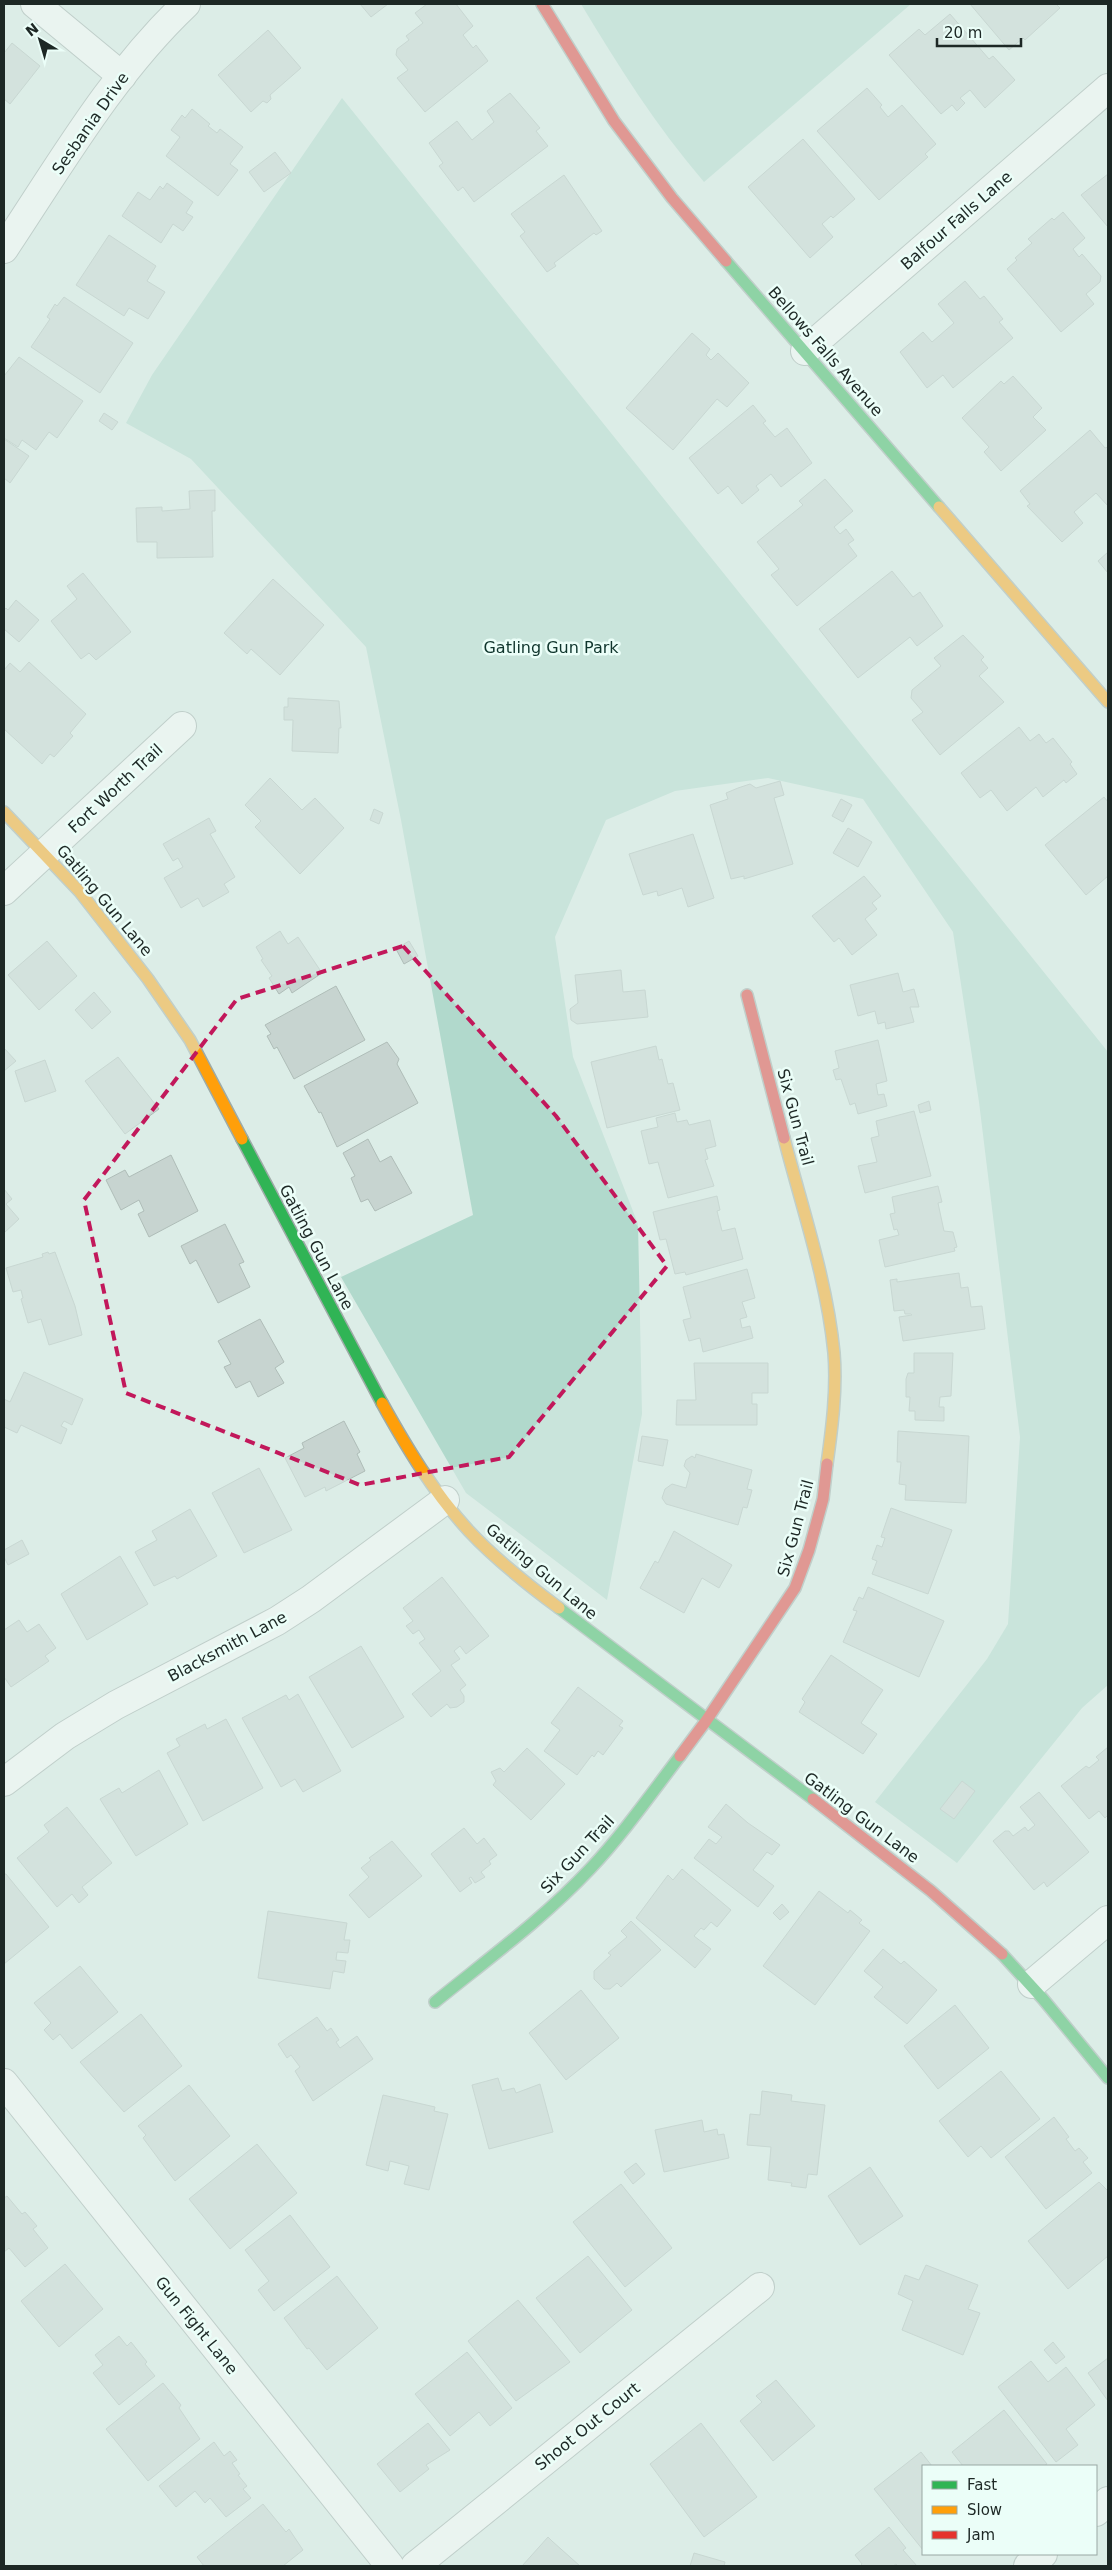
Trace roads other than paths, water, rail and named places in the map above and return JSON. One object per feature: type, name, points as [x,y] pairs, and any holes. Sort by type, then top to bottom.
[{"type":"street","points":[[35,4],[122,76]]},
{"type":"street","name":"Sesbania Drive","points":[[4,249],[122,76],[151,39],[186,4]]},
{"type":"street","name":"Bellows Falls Avenue","points":[[542,4],[614,121],[672,198],[1108,702]]},
{"type":"street","name":"Balfour Falls Lane","points":[[805,351],[1108,88]]},
{"type":"street","name":"Fort Worth Trail","points":[[4,891],[182,726]]},
{"type":"street","name":"Gatling Gun Lane","points":[[4,812],[45,853],[114,930],[190,1040],[363,1368],[406,1444],[468,1529],[504,1564],[706,1721],[898,1864],[973,1926],[1032,1984],[1108,2078]]},
{"type":"street","name":"Six Gun Trail","points":[[435,2002],[537,1918],[590,1869],[625,1828],[706,1721],[795,1588],[823,1500],[832,1429],[834,1355],[826,1299],[747,995]]},
{"type":"street","name":"Blacksmith Lane","points":[[4,1782],[65,1736],[116,1705],[277,1621],[445,1500]]},
{"type":"street","points":[[1032,1984],[1108,1920]]},
{"type":"street","name":"Gun Fight Lane","points":[[4,2083],[390,2566]]},
{"type":"street","name":"Shoot Out Court","points":[[415,2566],[760,2287]]},
{"type":"street","points":[[1097,2511],[1108,2502]]},
{"type":"street","points":[[1028,2566],[1042,2555]]},
{"type":"park label","name":"Gatling Gun Park","points":[[551,647]]}]
